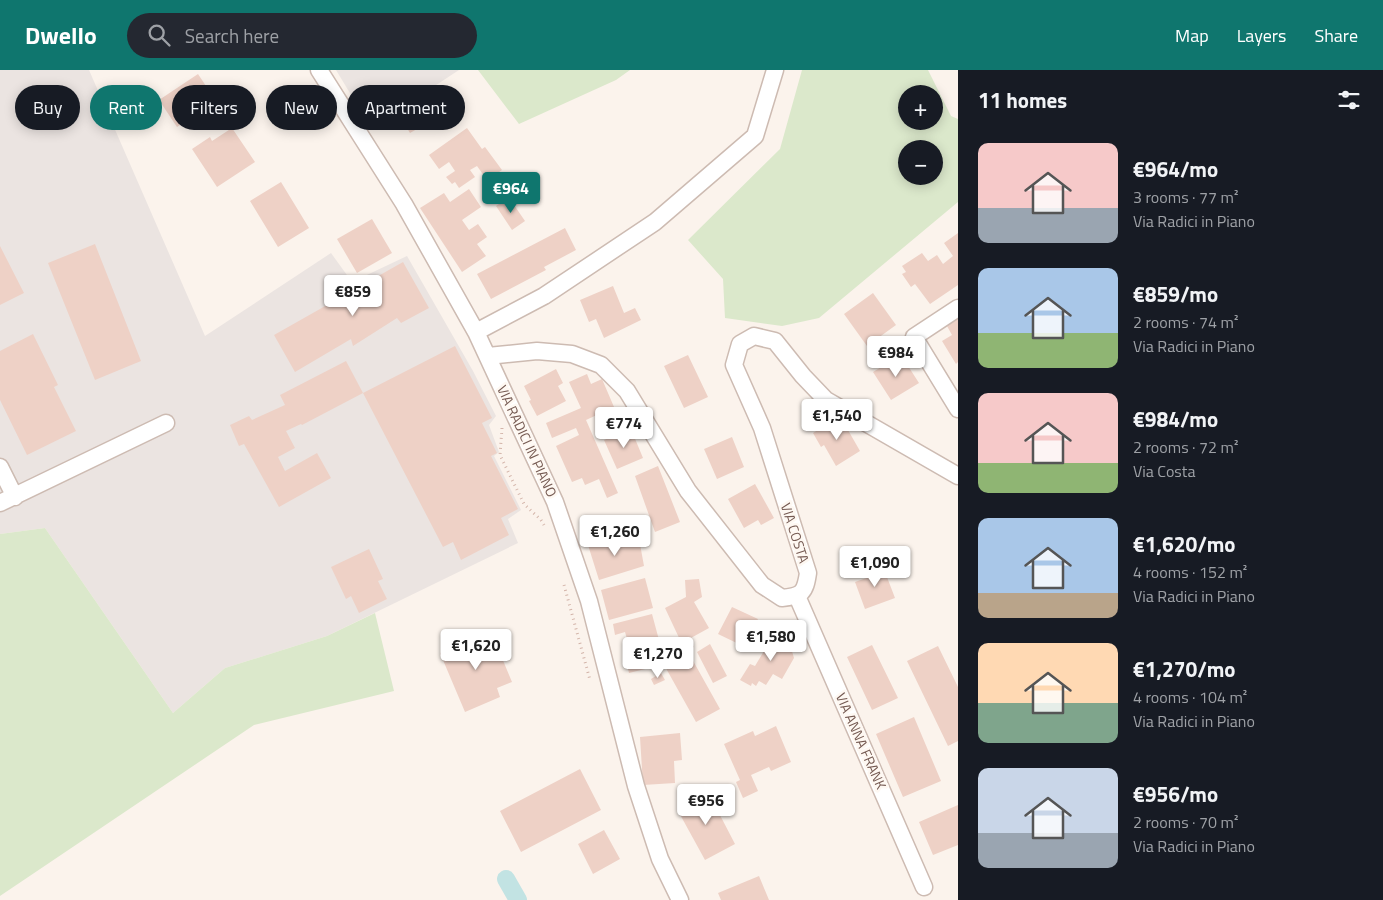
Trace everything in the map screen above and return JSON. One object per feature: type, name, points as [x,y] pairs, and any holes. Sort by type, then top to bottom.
[{"type":"street","name":"VIA RADICI IN PIANO","points":[[319,70],[404,204],[476,332],[555,502],[589,600],[639,795],[660,859],[680,900]]},
{"type":"street","points":[[476,332],[544,296],[654,222],[755,136],[775,70]]},
{"type":"street","points":[[958,308],[914,336],[958,409]]},
{"type":"street","name":"VIA COSTA","points":[[797,596],[805,589],[808,573],[762,428],[734,365],[740,344],[754,336],[775,341],[803,376],[826,400],[958,476]]},
{"type":"street","points":[[488,356],[537,351],[572,354],[602,365],[627,391],[688,492],[762,585],[782,598],[797,596]]},
{"type":"street","points":[[0,467],[7,500],[166,423]]},
{"type":"street","name":"VIA ANNA FRANK","points":[[797,596],[924,887]]},
{"type":"path","points":[[502,424],[500,455],[524,504],[541,520],[546,528]]},
{"type":"path","points":[[562,577],[591,682]]},
{"type":"shaded area","points":[[0,70],[89,70],[96,85],[90,85],[90,130],[115,130],[205,336],[331,253],[352,282],[407,256],[473,371],[496,416],[489,425],[499,452],[494,456],[521,510],[508,519],[518,543],[327,636],[225,668],[173,713],[45,528],[0,534]]},
{"type":"shaded area","points":[[336,70],[459,70],[436,85],[347,85],[347,88]]},
{"type":"green space","points":[[478,70],[630,70],[616,80],[519,124]]},
{"type":"green space","points":[[802,70],[928,70],[936,85],[898,85],[898,130],[943,130],[943,100],[951,116],[958,119],[958,202],[819,318],[782,326],[725,318],[723,279],[688,240],[780,149]]},
{"type":"green space","points":[[45,528],[173,713],[225,668],[327,636],[375,613],[394,691],[254,725],[0,896],[0,534]]},
{"type":"building","points":[[198,74],[205,85],[182,85]]},
{"type":"building","points":[[172,91],[172,120],[162,104],[162,98]]},
{"type":"building","points":[[467,128],[482,149],[485,147],[502,170],[487,180],[477,166],[470,170],[475,177],[459,188],[455,182],[452,184],[446,177],[455,171],[449,162],[439,169],[429,155]]},
{"type":"building","points":[[229,130],[233,130],[255,162],[217,187],[192,149],[210,137],[212,141]]},
{"type":"building","points":[[281,182],[309,228],[278,247],[250,201]]},
{"type":"building","points":[[469,189],[481,207],[462,220],[469,230],[478,224],[487,237],[477,244],[486,256],[462,272],[420,208],[444,193],[450,202]]},
{"type":"building","points":[[505,200],[507,205],[512,202],[525,221],[512,230],[496,206]]},
{"type":"building","points":[[372,219],[392,253],[357,273],[337,239]]},
{"type":"building","points":[[565,228],[576,250],[544,267],[546,270],[491,299],[477,274]]},
{"type":"building","points":[[958,233],[958,285],[930,304],[915,284],[911,287],[902,274],[906,272],[902,266],[922,253],[928,261],[937,255],[943,264],[953,256],[944,243]]},
{"type":"building","points":[[95,244],[141,361],[95,380],[48,263]]},
{"type":"building","points":[[0,246],[24,293],[0,305]]},
{"type":"building","points":[[403,262],[429,308],[401,323],[397,318],[353,346],[351,339],[295,372],[274,335]]},
{"type":"building","points":[[613,286],[624,313],[635,308],[641,320],[604,338],[596,319],[589,322],[580,300]]},
{"type":"building","points":[[873,293],[896,325],[867,346],[844,314]]},
{"type":"building","points":[[958,319],[958,362],[956,364],[942,341],[952,335],[947,326]]},
{"type":"building","points":[[33,334],[58,385],[54,387],[76,431],[27,455],[0,400],[0,351]]},
{"type":"building","points":[[455,346],[492,418],[482,423],[497,453],[491,456],[518,509],[501,518],[509,535],[461,560],[453,542],[443,547],[363,393]]},
{"type":"building","points":[[688,355],[708,397],[684,408],[664,366]]},
{"type":"building","points":[[901,355],[919,383],[891,400],[873,372]]},
{"type":"building","points":[[346,361],[363,393],[302,425],[286,431],[295,448],[278,457],[285,471],[317,453],[331,478],[279,507],[244,444],[239,446],[230,425],[249,416],[252,420],[285,405],[280,395]]},
{"type":"building","points":[[556,369],[563,383],[558,386],[566,401],[537,416],[524,386]]},
{"type":"building","points":[[587,374],[591,384],[602,379],[614,407],[586,420],[618,493],[607,498],[599,479],[585,485],[582,478],[572,482],[556,446],[579,435],[576,428],[552,438],[546,423],[581,408],[569,382]]},
{"type":"building","points":[[840,416],[860,451],[836,466],[824,445],[821,447],[813,433]]},
{"type":"building","points":[[631,429],[643,458],[617,469],[604,440]]},
{"type":"building","points":[[732,437],[744,467],[717,479],[704,449]]},
{"type":"building","points":[[658,466],[680,522],[655,532],[635,476]]},
{"type":"building","points":[[755,484],[774,518],[761,525],[758,520],[744,528],[728,499]]},
{"type":"building","points":[[610,537],[612,542],[622,540],[623,543],[631,541],[640,544],[644,566],[599,580],[588,545]]},
{"type":"building","points":[[369,549],[383,579],[378,581],[387,599],[359,613],[351,596],[346,599],[331,567]]},
{"type":"building","points":[[882,564],[895,598],[865,609],[855,582],[875,575],[872,567]]},
{"type":"building","points":[[645,578],[653,608],[609,620],[601,590]]},
{"type":"building","points":[[699,579],[702,597],[694,602],[709,628],[689,639],[694,647],[687,650],[720,709],[696,722],[658,654],[681,642],[665,608],[686,597],[685,580]]},
{"type":"building","points":[[732,607],[758,619],[745,647],[718,634]]},
{"type":"building","points":[[652,614],[659,640],[648,643],[651,653],[645,654],[649,668],[629,673],[625,657],[632,656],[625,632],[615,635],[613,624]]},
{"type":"building","points":[[776,631],[788,638],[794,658],[782,679],[773,674],[766,685],[759,681],[756,686],[752,683],[751,686],[740,680],[750,664],[755,666]]},
{"type":"building","points":[[492,634],[512,682],[497,688],[500,697],[465,712],[440,653],[475,636],[476,640]]},
{"type":"building","points":[[710,644],[727,676],[713,683],[697,652]]},
{"type":"building","points":[[872,645],[898,698],[872,710],[847,657]]},
{"type":"building","points":[[938,646],[958,687],[958,741],[948,746],[907,661]]},
{"type":"building","points":[[661,673],[665,680],[654,685],[651,679]]},
{"type":"building","points":[[914,717],[941,781],[903,797],[876,734]]},
{"type":"building","points":[[776,726],[791,762],[771,771],[769,767],[751,775],[758,791],[743,798],[736,782],[740,780],[724,744],[753,731],[755,736]]},
{"type":"building","points":[[680,733],[682,760],[674,761],[675,783],[643,785],[640,737]]},
{"type":"building","points":[[580,769],[601,810],[521,852],[500,811]]},
{"type":"building","points":[[708,792],[735,844],[705,860],[677,809]]},
{"type":"building","points":[[958,805],[958,845],[933,855],[919,822]]},
{"type":"building","points":[[604,830],[620,859],[593,874],[578,844]]},
{"type":"building","points":[[759,876],[769,900],[721,900],[718,893]]},
{"type":"waterway","points":[[506,879],[518,900]]}]
